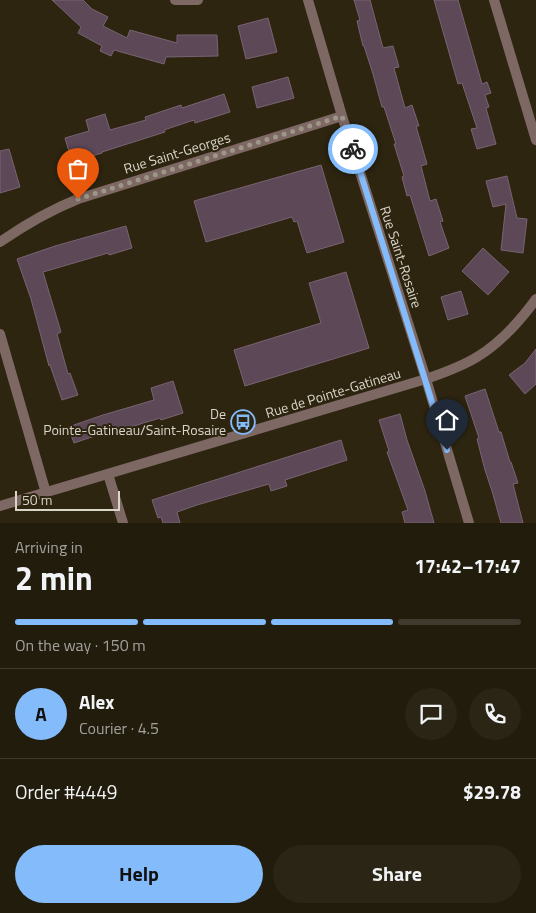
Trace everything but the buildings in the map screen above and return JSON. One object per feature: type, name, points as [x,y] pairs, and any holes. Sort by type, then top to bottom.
[{"type":"street","points":[[175,0],[198,0]]},
{"type":"street","name":"Rue Saint-Rosaire","points":[[308,0],[342,116],[426,380],[469,523]]},
{"type":"street","points":[[494,0],[536,140]]},
{"type":"street","name":"Rue Saint-Georges","points":[[0,242],[40,216],[78,199],[342,116]]},
{"type":"street","name":"Rue de Pointe-Gatineau","points":[[0,506],[426,380],[477,357],[522,318],[536,300]]},
{"type":"street","points":[[0,334],[46,493]]},
{"type":"street","points":[[108,474],[123,523]]},
{"type":"way so far","points":[[78,199],[342,116],[353,149]]},
{"type":"place","name":"De Pointe-Gatineau/Saint-Rosaire","points":[[243,422]]},
{"type":"route","points":[[353,149],[447,450]]}]
